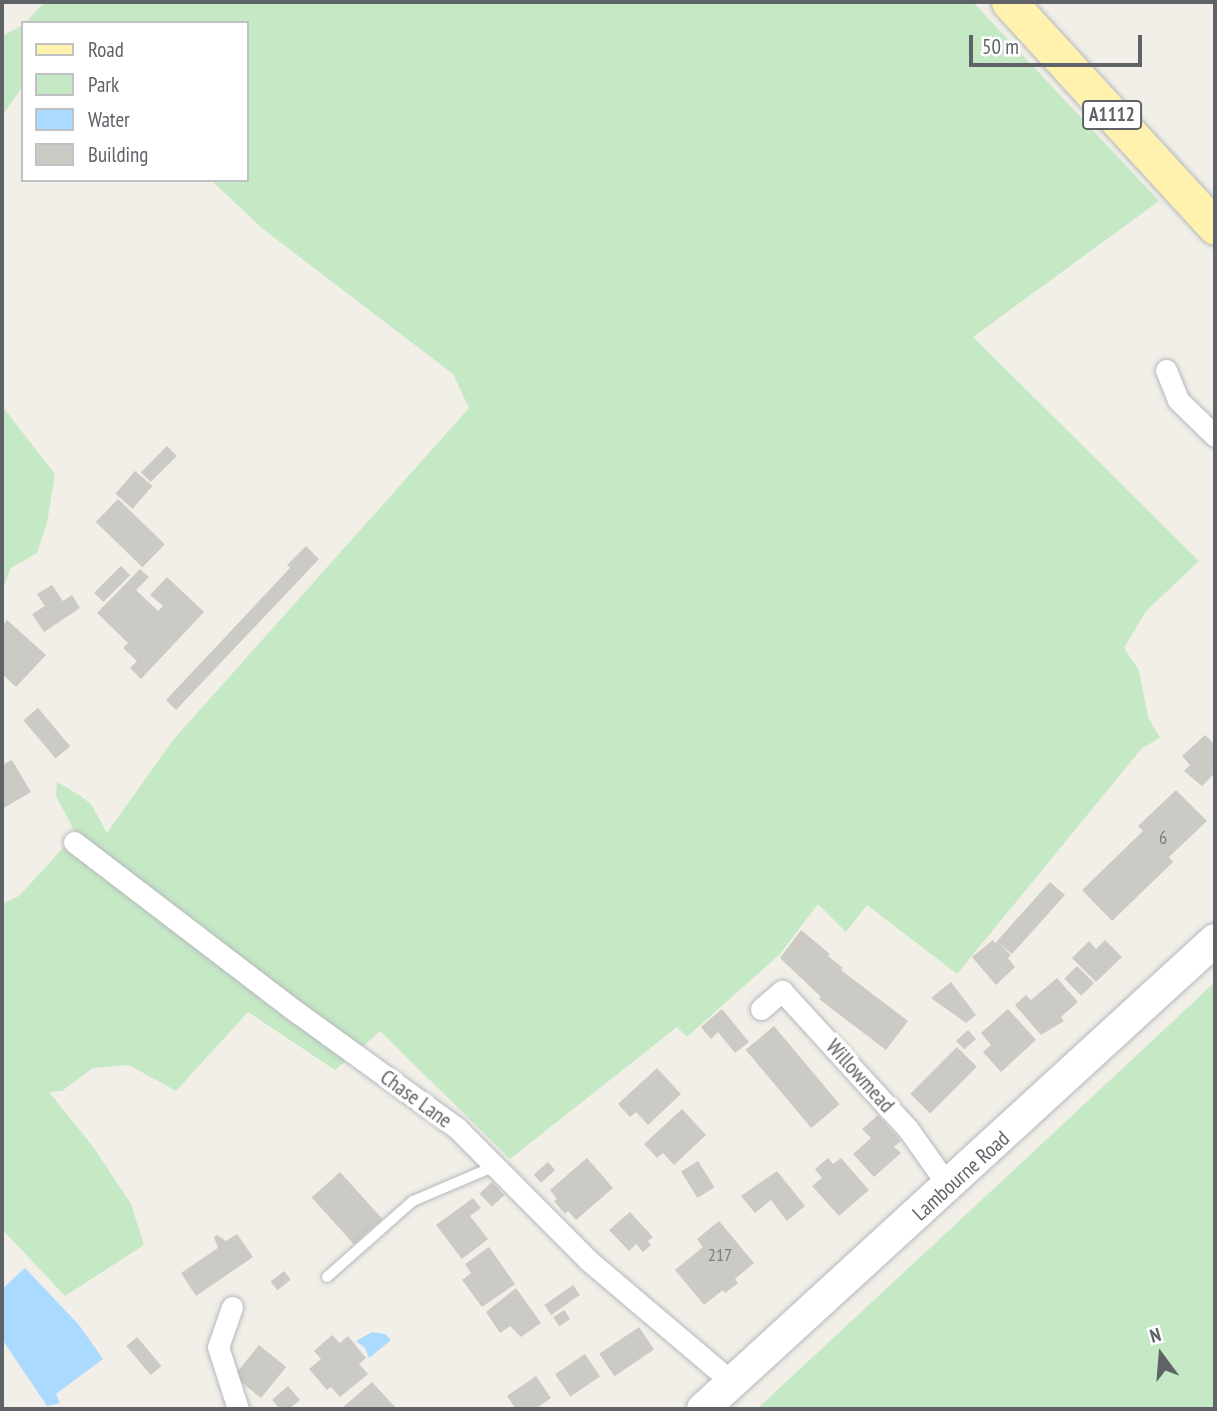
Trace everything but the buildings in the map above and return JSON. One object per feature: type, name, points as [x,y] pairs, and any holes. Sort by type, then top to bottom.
[{"type":"main road","name":"A1112","points":[[1009,2],[1215,227]]},
{"type":"main road","name":"Lambourne Road","points":[[703,1409],[734,1384],[1215,940]]},
{"type":"street","points":[[1166,370],[1178,400],[1215,436]]},
{"type":"street","name":"Chase Lane","points":[[74,842],[298,1013],[457,1128],[588,1260],[734,1384]]},
{"type":"street","name":"Willowmead","points":[[761,1009],[782,991],[908,1129],[949,1187]]},
{"type":"street","points":[[232,1307],[218,1347],[237,1409]]},
{"type":"lane","points":[[327,1277],[413,1201],[495,1166]]},
{"type":"green space","points":[[45,2],[973,2],[1159,201],[973,337],[1199,561],[1146,611],[1124,648],[1139,670],[1148,717],[1160,738],[1142,748],[957,974],[867,905],[846,932],[818,904],[780,954],[687,1037],[677,1027],[510,1159],[380,1031],[360,1049],[76,834],[56,796],[57,782],[79,795],[91,804],[107,833],[173,740],[469,408],[453,374],[263,229],[213,182],[248,182],[248,21],[27,21]]},
{"type":"green space","points":[[21,26],[21,89],[2,116],[2,36]]},
{"type":"green space","points":[[2,406],[55,474],[47,523],[37,553],[11,568],[2,591]]},
{"type":"green space","points":[[65,846],[348,1059],[335,1070],[248,1012],[176,1091],[129,1065],[93,1068],[62,1091],[49,1092],[94,1148],[131,1204],[144,1245],[65,1296],[2,1229],[2,904],[19,896]]},
{"type":"green space","points":[[1215,982],[1215,1409],[757,1409],[1016,1168]]},
{"type":"water","points":[[25,1268],[79,1325],[103,1359],[56,1394],[60,1403],[47,1406],[2,1339],[2,1289]]},
{"type":"water","points":[[372,1332],[385,1334],[391,1340],[369,1358],[365,1348],[356,1341]]}]
